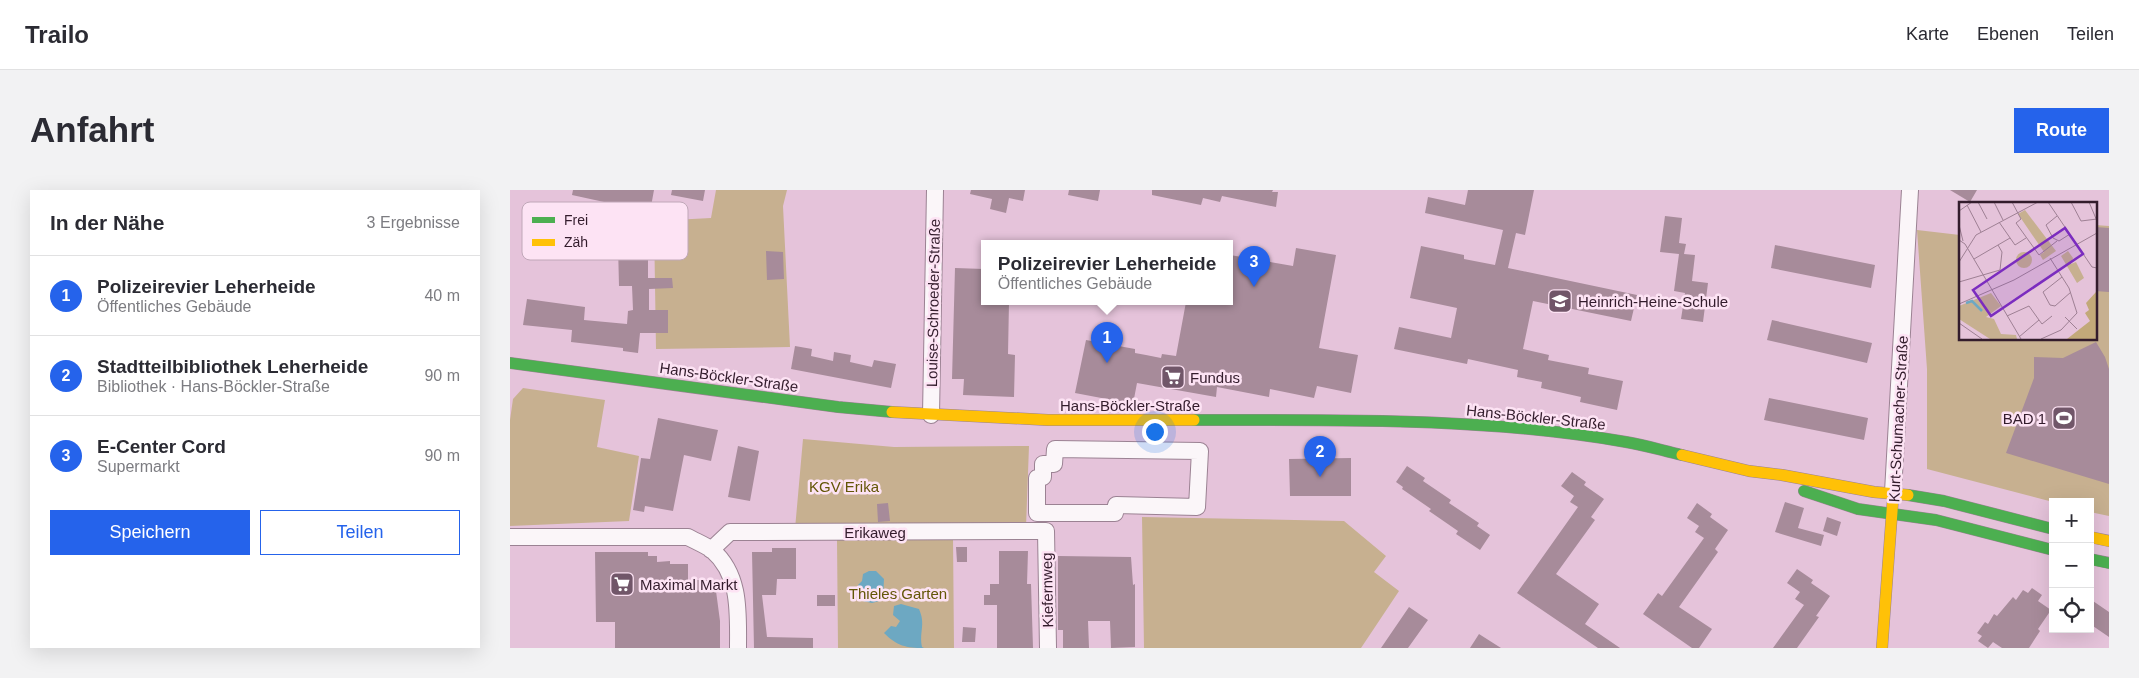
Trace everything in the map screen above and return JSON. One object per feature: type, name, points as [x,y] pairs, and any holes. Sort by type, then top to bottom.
[{"type":"street","name":"Louise-Schroeder-Straße","points":[[931,416],[935,190]]},
{"type":"street","name":"Kurt-Schumacher-Straße","points":[[1882,648],[1894,492],[1910,190]]},
{"type":"street","name":"Hans-Böckler-Straße","points":[[510,363],[838,407],[931,416],[1048,420],[1291,419],[1460,424],[1544,431],[1627,442],[1749,471],[1858,509],[1936,520],[2049,549]]},
{"type":"street","points":[[1055,449],[1200,451],[1198,492],[1198,507],[1116,505],[1115,513],[1037,513],[1036,478],[1043,477],[1043,464],[1054,464],[1055,449]]},
{"type":"street","name":"Hans-Böckler-Straße","points":[[1749,471],[1782,475],[1874,492],[1894,492],[1944,500],[2049,528]]},
{"type":"street","name":"Erikaweg","points":[[712,550],[730,532],[1046,531]]},
{"type":"street","name":"Kiefernweg","points":[[1046,531],[1048,648]]},
{"type":"street","points":[[510,537],[688,537],[712,550],[731,573],[736,597],[738,648]]},
{"type":"street","points":[[2094,538],[2109,541]]},
{"type":"street","points":[[2094,560],[2109,563]]},
{"type":"green space","points":[[716,190],[787,190],[783,206],[790,347],[656,349],[655,260],[688,260],[688,219],[711,218]]},
{"type":"green space","points":[[2096,225],[2109,226],[2109,516],[2094,513],[2094,498],[2049,498],[2049,501],[1927,469],[1927,369],[1917,230],[1959,235],[1959,340],[2096,340]]},
{"type":"green space","points":[[523,388],[605,400],[597,447],[639,456],[629,521],[510,526],[510,420],[513,399]]},
{"type":"green space","name":"KGV Erika","points":[[803,439],[894,447],[1029,446],[1026,527],[795,529]]},
{"type":"green space","points":[[1142,517],[1344,521],[1386,556],[1374,572],[1399,591],[1361,648],[1144,648]]},
{"type":"green space","name":"Thieles Garten","points":[[953,537],[954,648],[838,648],[837,540]]},
{"type":"water","points":[[869,571],[876,571],[884,579],[883,600],[872,603],[863,601],[858,585],[862,581],[863,574]]},
{"type":"water","points":[[901,604],[919,609],[922,619],[922,647],[924,648],[902,645],[893,641],[884,633],[891,626],[896,627],[900,621],[893,615],[894,606]]},
{"type":"building","points":[[573,190],[654,190],[652,202],[604,202],[572,195]]},
{"type":"building","points":[[672,190],[705,190],[703,201],[671,195]]},
{"type":"building","points":[[971,190],[1025,190],[1023,201],[1009,198],[1006,213],[990,209],[992,199],[970,194]]},
{"type":"building","points":[[1069,190],[1100,190],[1098,201],[1068,195]]},
{"type":"building","points":[[1152,190],[1273,190],[1272,192],[1278,192],[1276,207],[1222,196],[1220,202],[1203,198],[1201,205],[1152,195]]},
{"type":"building","points":[[1468,190],[1534,190],[1525,235],[1516,233],[1508,268],[1637,295],[1631,321],[1533,301],[1523,349],[1549,355],[1548,360],[1589,368],[1588,374],[1623,381],[1617,410],[1580,402],[1581,397],[1541,388],[1542,382],[1517,377],[1518,370],[1468,359],[1467,364],[1394,349],[1399,327],[1451,338],[1457,308],[1410,298],[1421,246],[1464,255],[1464,259],[1495,265],[1503,230],[1425,213],[1428,197],[1465,205]]},
{"type":"building","points":[[1950,190],[1977,190],[1970,202]]},
{"type":"building","points":[[1665,216],[1682,218],[1679,243],[1686,244],[1684,254],[1695,255],[1692,281],[1708,283],[1703,322],[1681,319],[1685,293],[1674,291],[1679,254],[1660,252]]},
{"type":"building","points":[[2096,227],[2109,228],[2109,292],[2096,291]]},
{"type":"building","points":[[1775,245],[1875,265],[1871,288],[1771,268]]},
{"type":"building","points":[[1296,248],[1336,255],[1319,348],[1358,355],[1351,393],[1317,386],[1314,398],[1270,389],[1269,397],[1217,387],[1216,397],[1137,383],[1133,404],[1075,393],[1086,340],[1135,349],[1135,353],[1161,358],[1162,354],[1176,356],[1185,305],[1233,305],[1233,256],[1293,266]]},
{"type":"building","points":[[766,251],[783,252],[784,279],[767,280]]},
{"type":"building","points":[[618,260],[648,260],[648,278],[672,278],[673,288],[649,289],[649,310],[668,310],[668,333],[640,333],[638,353],[623,351],[623,348],[571,342],[572,330],[523,325],[527,299],[585,307],[584,320],[627,324],[628,311],[633,310],[632,286],[619,286]]},
{"type":"building","points":[[955,268],[981,269],[981,305],[1009,305],[1008,354],[1015,355],[1014,397],[963,395],[964,379],[952,379]]},
{"type":"building","points":[[1772,320],[1872,343],[1867,363],[1767,340]]},
{"type":"building","name":"BAD 1","points":[[2096,342],[2105,357],[2109,369],[2109,484],[2006,453],[2034,378],[2034,357],[2063,358]]},
{"type":"building","points":[[795,346],[812,349],[811,356],[833,361],[834,352],[851,355],[850,362],[872,367],[874,360],[896,364],[891,388],[791,369]]},
{"type":"building","points":[[1769,398],[1868,418],[1864,440],[1764,420]]},
{"type":"building","points":[[658,418],[718,430],[711,461],[684,455],[673,511],[645,506],[644,512],[633,510],[641,458],[650,459]]},
{"type":"building","points":[[738,446],[759,451],[750,501],[728,497]]},
{"type":"building","points":[[1351,458],[1351,496],[1290,496],[1289,459]]},
{"type":"building","points":[[1407,466],[1425,478],[1423,481],[1451,500],[1449,503],[1479,523],[1477,526],[1490,535],[1480,550],[1456,534],[1458,531],[1402,489],[1403,487],[1396,482]]},
{"type":"building","points":[[1572,472],[1586,482],[1584,485],[1604,499],[1591,517],[1595,520],[1556,574],[1599,604],[1585,624],[1620,648],[1598,648],[1517,593],[1578,507],[1570,502],[1574,496],[1561,486]]},
{"type":"building","points":[[1785,502],[1804,508],[1798,528],[1824,535],[1821,546],[1775,532]]},
{"type":"building","points":[[888,503],[890,521],[878,522],[877,504]]},
{"type":"building","points":[[1697,503],[1712,514],[1710,517],[1728,530],[1715,549],[1718,552],[1679,607],[1712,629],[1699,648],[1692,648],[1643,614],[1658,593],[1662,596],[1704,538],[1695,532],[1699,526],[1687,518]]},
{"type":"building","points":[[1827,517],[1841,522],[1837,536],[1823,531]]},
{"type":"building","points":[[956,547],[967,547],[967,562],[957,562]]},
{"type":"building","points":[[772,548],[796,548],[796,579],[777,579],[776,595],[762,595],[767,637],[813,638],[813,648],[754,648],[752,552],[772,552]]},
{"type":"building","points":[[999,551],[1028,551],[1027,584],[1031,584],[1033,648],[997,648],[997,605],[984,605],[984,595],[990,595],[990,584],[999,584]]},
{"type":"building","points":[[595,552],[648,552],[648,556],[657,556],[657,562],[670,561],[670,564],[688,564],[688,580],[710,580],[711,592],[716,591],[720,621],[720,648],[615,648],[615,622],[596,622]]},
{"type":"building","points":[[1058,556],[1131,557],[1133,585],[1135,584],[1135,647],[1111,648],[1110,621],[1088,621],[1089,648],[1063,648],[1063,630],[1058,630]]},
{"type":"building","points":[[1797,569],[1813,580],[1811,583],[1830,596],[1816,616],[1819,617],[1797,648],[1773,648],[1804,605],[1795,599],[1800,592],[1787,583]]},
{"type":"building","points":[[2032,588],[2042,595],[2038,601],[2049,609],[2049,613],[2038,629],[2040,631],[2029,648],[2002,648],[1993,642],[1988,648],[1978,641],[1982,636],[1977,633],[1985,622],[1988,624],[1994,614],[1997,616],[2013,597],[2016,600],[2023,590],[2028,593]]},
{"type":"building","points":[[817,595],[835,595],[835,606],[817,606]]},
{"type":"building","points":[[2094,602],[2109,612],[2109,637],[2094,627]]},
{"type":"building","points":[[1409,607],[1428,620],[1408,648],[1381,648]]},
{"type":"building","points":[[963,627],[976,628],[975,642],[962,642]]},
{"type":"building","points":[[1479,634],[1501,648],[1470,648]]},
{"type":"traffic: fast","points":[[510,363],[838,407],[892,412]]},
{"type":"traffic: fast","points":[[1194,420],[1357,420],[1465,424],[1573,434],[1633,443],[1682,455]]},
{"type":"traffic: fast","points":[[1804,491],[1858,509],[1936,520],[2049,549]]},
{"type":"traffic: fast","points":[[1908,495],[1944,501],[2049,528]]},
{"type":"traffic: fast","points":[[2094,560],[2109,563]]},
{"type":"traffic: slow","points":[[892,412],[1048,420],[1194,420]]},
{"type":"traffic: slow","points":[[1682,455],[1749,471],[1782,475],[1874,492],[1908,495]]},
{"type":"traffic: slow","points":[[1882,648],[1893,498]]},
{"type":"traffic: slow","points":[[2094,538],[2109,541]]},
{"type":"place","name":"E-Center Cord","points":[[1254,287]]},
{"type":"place","name":"Heinrich-Heine-Schule","points":[[1560,301]]},
{"type":"place","name":"Polizeirevier Leherheide","points":[[1107,363]]},
{"type":"place","name":"Fundus","points":[[1173,377]]},
{"type":"place","name":"BAD 1","points":[[2064,418]]},
{"type":"place","name":"Stadtteilbibliothek Leherheide","points":[[1320,477]]},
{"type":"place","name":"Maximal Markt","points":[[622,584]]}]
